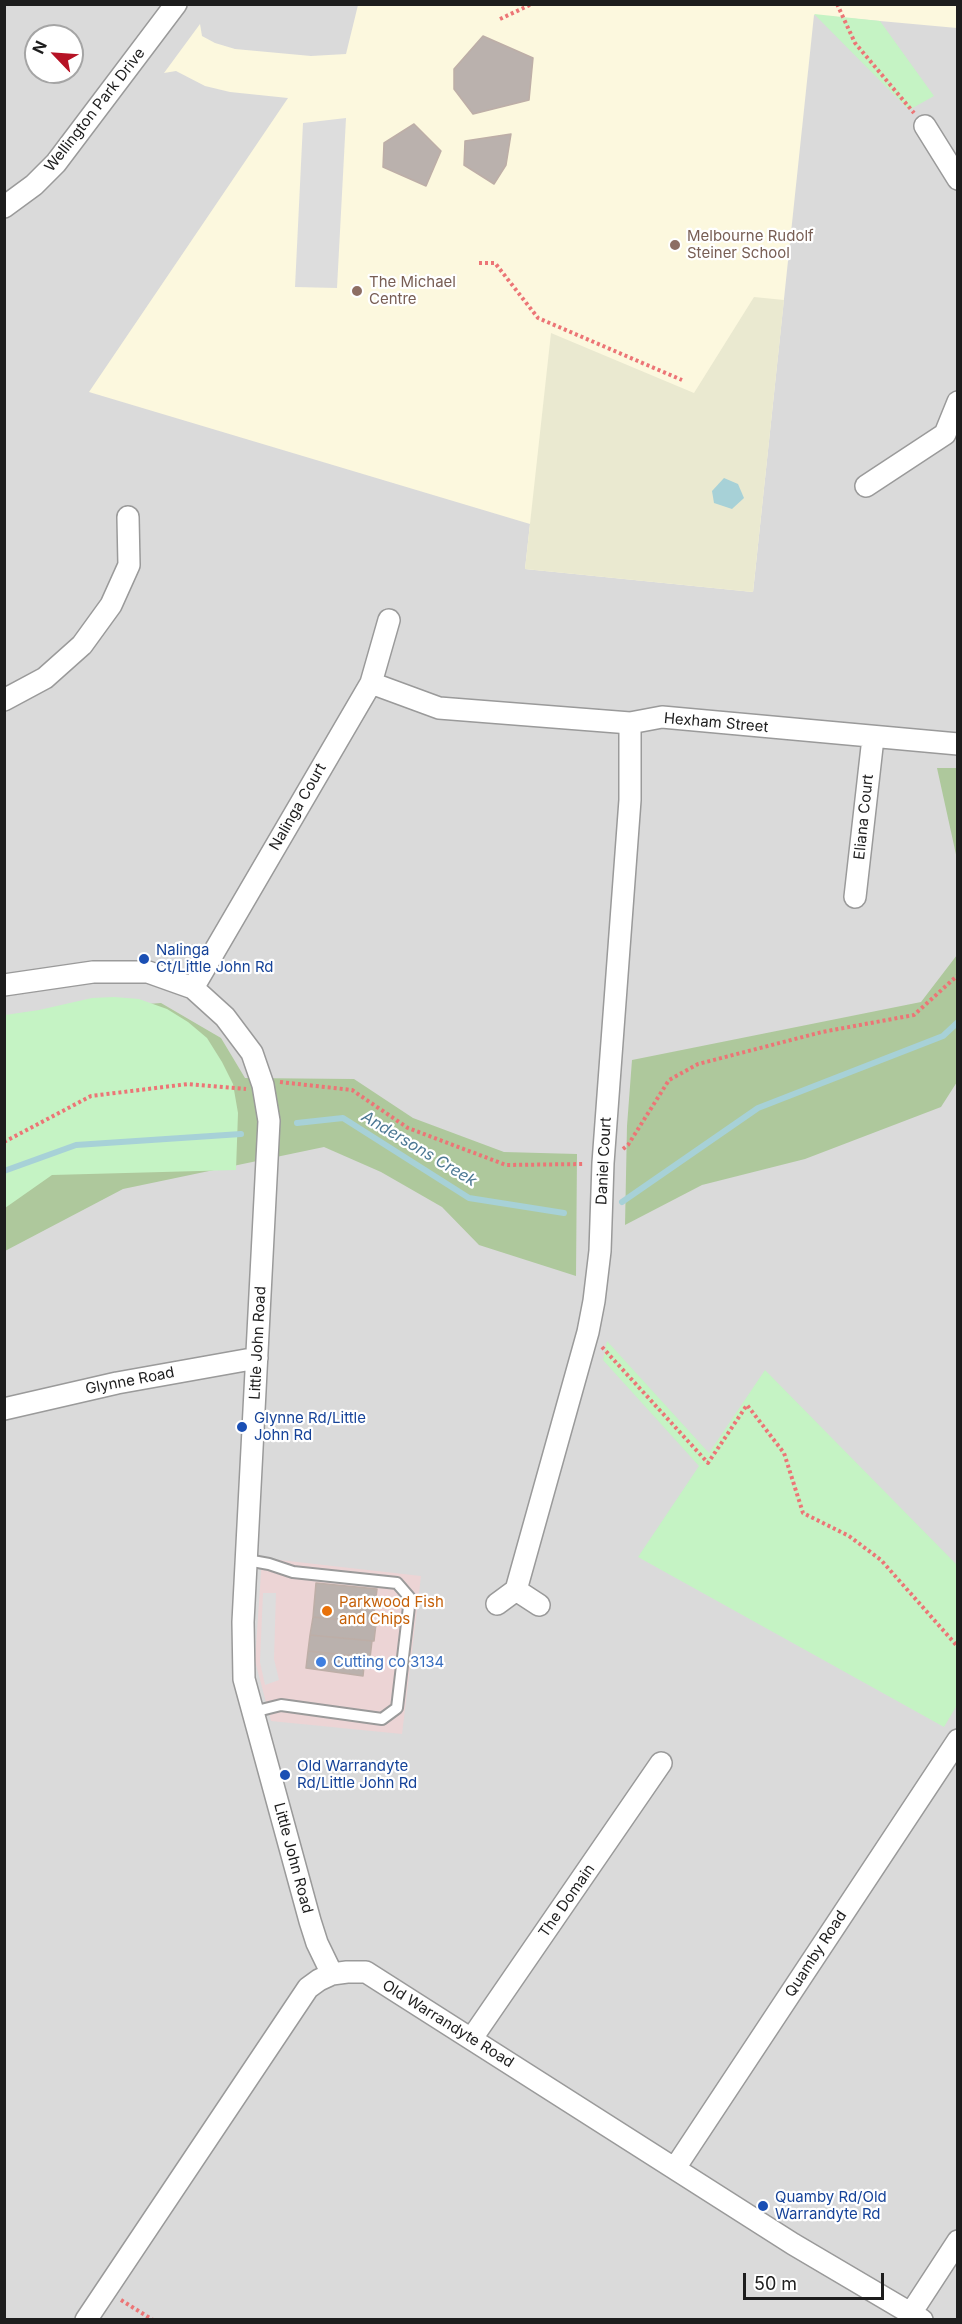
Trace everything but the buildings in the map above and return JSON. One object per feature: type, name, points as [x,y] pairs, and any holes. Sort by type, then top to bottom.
[{"type":"street","name":"Wellington Park Drive","points":[[4,207],[34,185],[56,163],[176,4]]},
{"type":"street","points":[[925,126],[957,179]]},
{"type":"street","points":[[866,486],[951,440],[957,402]]},
{"type":"street","points":[[4,700],[45,678],[82,645],[111,606],[129,565],[128,517]]},
{"type":"street","name":"Nalinga Court","points":[[193,988],[371,683],[389,620]]},
{"type":"street","name":"Hexham Street","points":[[371,683],[439,708],[630,723],[662,717],[957,744]]},
{"type":"street","name":"Daniel Court","points":[[516,1590],[588,1332],[600,1251],[603,1163],[630,800],[630,723]]},
{"type":"street","name":"Eliana Court","points":[[855,897],[873,738]]},
{"type":"street","name":"Little John Road","points":[[4,985],[93,972],[148,972],[193,988],[225,1017],[252,1053],[263,1085],[269,1121],[247,1560],[244,1679],[310,1921],[317,1943],[332,1974]]},
{"type":"street","name":"Glynne Road","points":[[4,1409],[117,1383],[257,1358]]},
{"type":"street","points":[[497,1604],[516,1590],[539,1605]]},
{"type":"street","name":"Quamby Road","points":[[675,2168],[957,1740]]},
{"type":"street","name":"The Domain","points":[[472,2038],[662,1763]]},
{"type":"street","name":"Old Warrandyte Road","points":[[86,2319],[308,1988],[332,1974],[347,1972],[366,1972],[793,2244],[916,2316]]},
{"type":"street","points":[[916,2316],[957,2241]]},
{"type":"lane","points":[[247,1560],[293,1572],[397,1584],[410,1598],[397,1708],[382,1719],[281,1705],[253,1712]]},
{"type":"path","points":[[500,19],[532,4]]},
{"type":"path","points":[[837,4],[855,43],[925,126]]},
{"type":"path","points":[[479,263],[495,263],[538,318],[682,380]]},
{"type":"path","points":[[621,1151],[628,1145],[669,1080],[698,1064],[822,1032],[914,1015],[957,975]]},
{"type":"path","points":[[281,1082],[352,1090],[408,1128],[506,1165],[588,1164]]},
{"type":"path","points":[[4,1142],[92,1096],[188,1084],[245,1089]]},
{"type":"path","points":[[588,1332],[708,1463],[747,1405],[784,1453],[803,1513],[849,1536],[882,1560],[957,1647]]},
{"type":"path","points":[[106,2290],[153,2319]]},
{"type":"shaded area","points":[[5,5],[957,5],[957,2319],[5,2319]]},
{"type":"shaded area","points":[[358,5],[957,5],[957,28],[814,15],[753,592],[525,569],[530,524],[89,392],[288,98],[230,92],[205,86],[176,71],[164,73],[200,24],[202,36],[235,49],[311,56],[346,54]]},
{"type":"shaded area","points":[[346,118],[337,288],[295,287],[303,123]]},
{"type":"shaded area","points":[[262,1558],[421,1576],[402,1734],[271,1721],[255,1661]]},
{"type":"shaded area","points":[[263,1593],[276,1593],[274,1659],[279,1680],[265,1685],[260,1662]]},
{"type":"green space","points":[[814,14],[880,21],[934,96],[909,110]]},
{"type":"green space","points":[[754,297],[784,300],[753,592],[525,569],[551,333],[694,393]]},
{"type":"green space","points":[[937,768],[957,768],[957,859]]},
{"type":"green space","points":[[957,955],[957,1082],[941,1107],[805,1159],[702,1185],[625,1225],[627,1126],[632,1060],[921,1002]]},
{"type":"green space","points":[[92,998],[139,999],[167,1009],[188,1022],[207,1038],[233,1084],[238,1113],[236,1170],[52,1175],[5,1208],[5,1015]]},
{"type":"green space","points":[[161,1003],[221,1038],[245,1078],[354,1079],[413,1118],[504,1152],[577,1154],[576,1276],[479,1245],[442,1207],[381,1172],[324,1147],[123,1189],[5,1251],[5,1120],[22,1013]]},
{"type":"green space","points":[[607,1341],[709,1453],[765,1370],[957,1565],[957,1705],[944,1727],[638,1557],[699,1466],[603,1360]]},
{"type":"water","points":[[724,478],[738,484],[744,498],[732,509],[714,503],[712,491]]},
{"type":"waterway","points":[[622,1202],[758,1108],[943,1036],[958,1022]]},
{"type":"waterway","name":"Andersons Creek","points":[[297,1123],[343,1118],[469,1198],[564,1213]]},
{"type":"waterway","points":[[4,1171],[76,1145],[241,1134]]},
{"type":"place","name":"Melbourne Rudolf Steiner School","points":[[675,245]]},
{"type":"place","name":"The Michael Centre","points":[[357,291]]},
{"type":"place","name":"Nalinga Ct/Little John Rd","points":[[144,959]]},
{"type":"place","name":"Glynne Rd/Little John Rd","points":[[242,1427]]},
{"type":"place","name":"Parkwood Fish and Chips","points":[[327,1611]]},
{"type":"place","name":"Cutting co 3134","points":[[321,1662]]},
{"type":"place","name":"Old Warrandyte Rd/Little John Rd","points":[[285,1775]]},
{"type":"place","name":"Quamby Rd/Old Warrandyte Rd","points":[[763,2206]]}]
